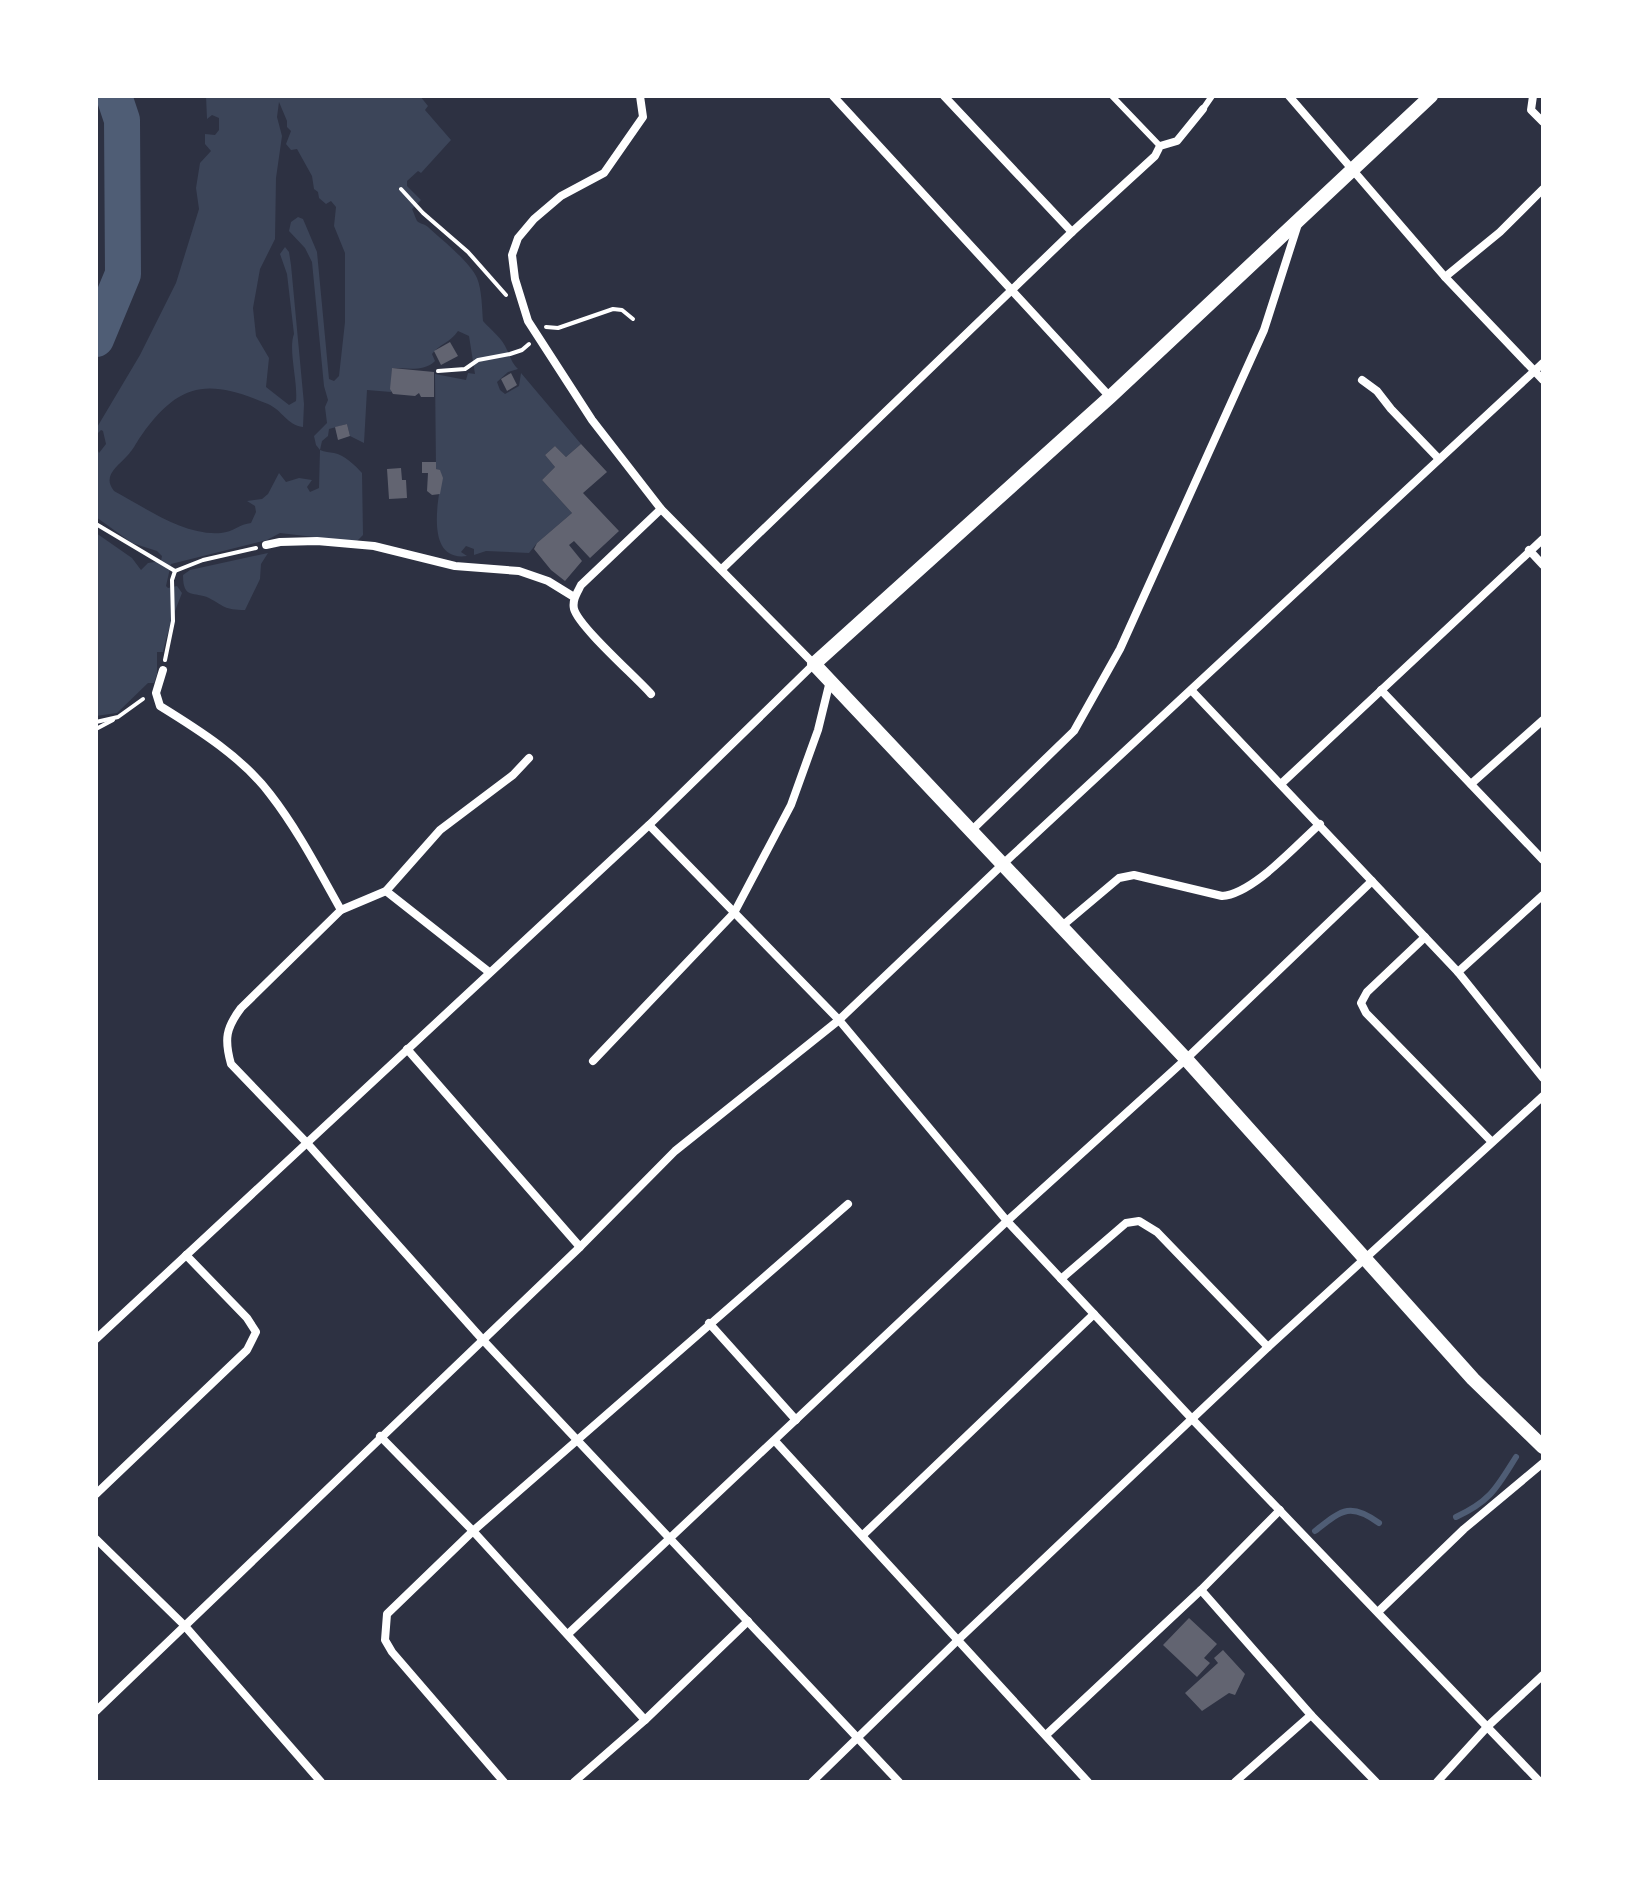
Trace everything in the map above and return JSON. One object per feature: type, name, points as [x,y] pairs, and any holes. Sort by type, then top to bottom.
[{"type":"street","points":[[640,96],[643,117],[604,173],[561,196],[534,219],[518,238],[512,255],[515,279],[528,321],[592,420],[661,509],[814,664],[1062,926],[1186,1059],[1473,1379],[1543,1447]]},
{"type":"street","points":[[833,96],[1110,397]]},
{"type":"street","points":[[944,96],[1072,232]]},
{"type":"street","points":[[1289,96],[1445,277],[1543,380]]},
{"type":"street","points":[[96,1339],[649,825],[814,664],[1110,397],[1431,96]]},
{"type":"street","points":[[1533,96],[1531,110],[1543,122]]},
{"type":"street","points":[[722,569],[1012,289],[1155,156],[1160,146],[1177,141],[1203,109]]},
{"type":"street","points":[[1445,277],[1500,232],[1543,189]]},
{"type":"street","points":[[971,831],[1074,731],[1120,649],[1264,330],[1299,219]]},
{"type":"street","points":[[96,1711],[580,1247],[675,1151],[839,1020],[1543,363]]},
{"type":"street","points":[[1362,380],[1377,391],[1439,459]]},
{"type":"street","points":[[651,694],[584,623],[574,609],[574,597],[581,585],[661,509]]},
{"type":"street","points":[[1282,783],[1543,539]]},
{"type":"street","points":[[266,545],[317,541],[374,546],[455,566],[519,571],[548,581],[574,597]]},
{"type":"street","points":[[1529,550],[1543,565]]},
{"type":"street","points":[[163,670],[156,698],[160,706],[237,760],[270,793],[341,910]]},
{"type":"street","points":[[593,1061],[734,913],[791,805],[818,730],[830,681]]},
{"type":"street","points":[[1381,690],[1543,860]]},
{"type":"street","points":[[1192,691],[1458,972],[1543,1078]]},
{"type":"street","points":[[1471,784],[1543,720]]},
{"type":"street","points":[[529,758],[513,775],[440,830],[386,891],[341,910],[241,1008],[228,1026],[231,1064],[306,1142],[482,1339],[899,1782]]},
{"type":"street","points":[[1062,926],[1119,878],[1134,875],[1222,896],[1234,895],[1250,886],[1320,824]]},
{"type":"street","points":[[649,825],[839,1020],[1007,1221],[1540,1782]]},
{"type":"street","points":[[568,1634],[1007,1221],[1186,1059],[1372,881]]},
{"type":"street","points":[[386,891],[489,972]]},
{"type":"street","points":[[1458,972],[1543,895]]},
{"type":"street","points":[[1425,937],[1367,992],[1361,1003],[1366,1013],[1492,1142]]},
{"type":"street","points":[[407,1049],[580,1247]]},
{"type":"street","points":[[812,1782],[1268,1347],[1543,1096]]},
{"type":"street","points":[[504,1782],[392,1652],[385,1640],[387,1614],[473,1531],[848,1204]]},
{"type":"street","points":[[1061,1279],[1126,1223],[1139,1221],[1157,1232],[1268,1347]]},
{"type":"street","points":[[96,1494],[254,1341],[256,1332],[247,1318],[186,1255]]},
{"type":"street","points":[[863,1535],[1094,1314]]},
{"type":"street","points":[[709,1323],[796,1420]]},
{"type":"street","points":[[380,1436],[473,1531],[645,1720]]},
{"type":"street","points":[[775,1441],[1088,1782]]},
{"type":"street","points":[[1379,1611],[1464,1529],[1543,1463]]},
{"type":"street","points":[[1046,1735],[1201,1590],[1280,1510]]},
{"type":"street","points":[[96,1539],[184,1625],[321,1782]]},
{"type":"street","points":[[1201,1590],[1311,1715],[1376,1782]]},
{"type":"street","points":[[574,1782],[645,1720],[748,1621]]},
{"type":"street","points":[[1437,1782],[1488,1726],[1543,1675]]},
{"type":"street","points":[[1235,1782],[1311,1715]]},
{"type":"lane","points":[[1112,96],[1160,146]]},
{"type":"lane","points":[[1203,109],[1212,96]]},
{"type":"path","points":[[401,189],[423,213],[468,252],[528,321],[547,328],[558,328],[613,309],[622,310],[633,319]]},
{"type":"path","points":[[438,371],[465,369],[478,360],[522,350],[538,337]]},
{"type":"path","points":[[96,524],[175,571]]},
{"type":"path","points":[[175,571],[203,560],[266,545]]},
{"type":"path","points":[[163,670],[173,621],[172,580],[175,571]]},
{"type":"path","points":[[96,729],[138,704],[159,684]]},
{"type":"path","points":[[96,722],[118,717]]},
{"type":"shaded area","points":[[206,96],[420,96],[428,106],[425,110],[451,140],[421,173],[418,171],[407,181],[407,186],[421,200],[412,209],[417,221],[455,251],[477,278],[483,321],[503,342],[518,369],[508,372],[497,382],[500,390],[505,394],[519,386],[521,373],[581,444],[566,457],[555,446],[545,455],[555,467],[542,480],[572,513],[529,553],[486,551],[474,555],[474,549],[466,546],[461,552],[467,556],[454,555],[445,550],[437,529],[442,478],[436,469],[435,374],[466,380],[468,373],[475,374],[469,336],[458,331],[432,354],[435,361],[426,367],[392,368],[391,392],[367,390],[364,443],[350,436],[347,424],[329,429],[328,436],[322,441],[320,450],[342,456],[362,473],[363,535],[356,542],[280,533],[267,540],[171,564],[166,586],[177,586],[182,593],[163,652],[157,652],[154,683],[148,683],[117,713],[96,716],[96,533],[132,558],[141,570],[148,563],[161,561],[162,556],[157,551],[132,543],[96,517],[96,446],[99,453],[106,444],[103,431],[96,435],[96,429],[140,355],[176,283],[199,209],[196,188],[200,163],[211,151],[205,144],[205,134],[215,135],[219,130],[219,118],[212,115],[207,119]],"holes":[[[279,102],[291,131],[286,144],[291,150],[297,149],[312,176],[319,198],[326,204],[331,201],[336,207],[334,226],[345,253],[345,322],[339,376],[334,381],[329,379],[317,252],[303,219],[298,217],[291,222],[289,231],[305,248],[312,262],[328,400],[325,407],[327,423],[314,436],[320,450],[319,488],[310,492],[307,487],[312,480],[299,478],[286,482],[279,473],[268,494],[262,499],[247,501],[255,506],[251,523],[225,532],[207,533],[179,526],[152,513],[114,491],[110,481],[112,472],[155,418],[169,404],[197,390],[212,389],[247,396],[273,407],[303,427],[304,404],[291,265],[285,247],[280,254],[287,274],[294,334],[292,348],[296,393],[296,401],[289,405],[266,387],[269,358],[256,336],[253,308],[260,269],[275,239],[276,178],[282,136],[277,117]]]},
{"type":"shaded area","points":[[268,553],[245,610],[228,608],[190,593],[185,588],[183,575],[190,570]]},
{"type":"building","points":[[450,342],[458,356],[441,365],[434,351]]},
{"type":"building","points":[[392,368],[434,372],[434,397],[421,397],[419,393],[415,396],[393,394],[390,389]]},
{"type":"building","points":[[511,373],[517,385],[507,391],[501,379]]},
{"type":"building","points":[[347,424],[350,436],[338,440],[335,427]]},
{"type":"building","points":[[581,444],[607,472],[583,493],[619,531],[590,558],[574,541],[569,545],[582,561],[565,581],[551,570],[534,549],[572,513],[542,480],[555,467],[545,455],[555,446],[566,457]]},
{"type":"building","points":[[422,462],[436,462],[436,469],[440,470],[443,478],[440,494],[432,495],[427,491],[428,473],[422,473]]},
{"type":"building","points":[[401,468],[402,480],[406,480],[407,498],[389,499],[387,469]]},
{"type":"building","points":[[1189,1618],[1217,1644],[1204,1658],[1210,1663],[1197,1677],[1163,1645]]},
{"type":"building","points":[[1223,1650],[1245,1674],[1235,1695],[1229,1693],[1202,1711],[1185,1693],[1218,1663],[1214,1658]]},
{"type":"waterway","points":[[96,339],[123,274],[122,120],[114,96]]},
{"type":"waterway","points":[[1456,1517],[1485,1499],[1516,1457]]},
{"type":"waterway","points":[[1315,1531],[1346,1511],[1361,1512],[1379,1523]]}]
